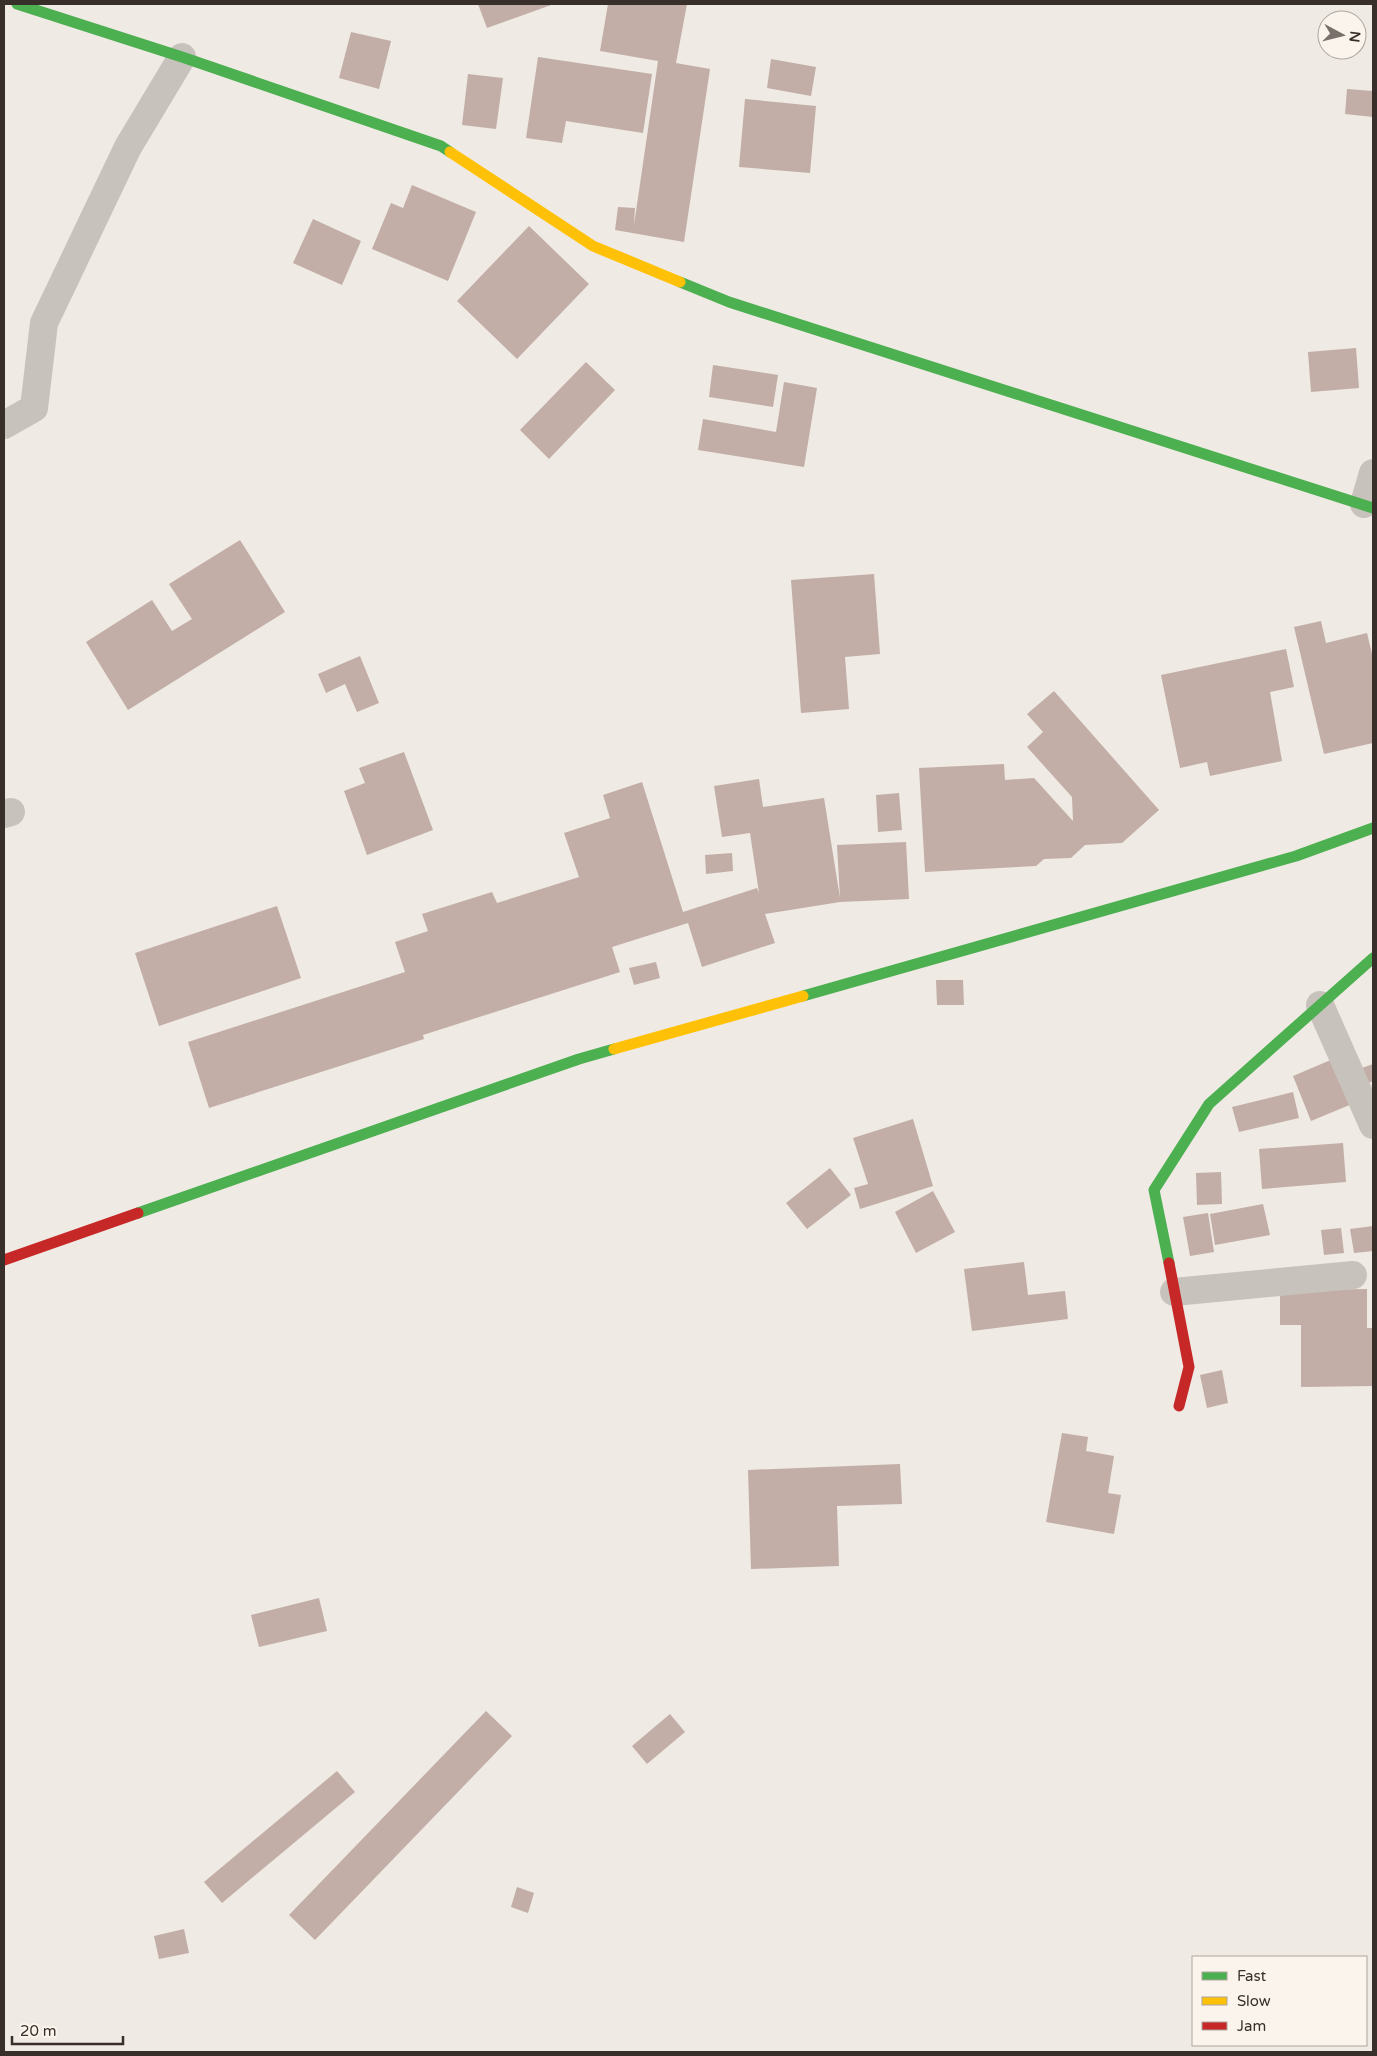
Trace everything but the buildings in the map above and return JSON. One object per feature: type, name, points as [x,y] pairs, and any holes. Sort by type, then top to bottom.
[{"type":"street","points":[[17,4],[182,56],[441,146],[594,246],[729,302],[1368,506],[1373,474]]},
{"type":"street","points":[[4,425],[34,408],[44,323],[128,147],[182,56]]},
{"type":"street","points":[[4,1260],[579,1059],[1296,856],[1373,828]]},
{"type":"street","points":[[1179,1406],[1189,1367],[1154,1190],[1209,1104],[1373,958]]},
{"type":"street","points":[[1320,1005],[1373,1125]]},
{"type":"street","points":[[1174,1292],[1354,1275]]},
{"type":"traffic: fast","points":[[17,4],[182,57],[441,146],[450,152]]},
{"type":"traffic: fast","points":[[680,282],[729,302],[1373,508]]},
{"type":"traffic: fast","points":[[803,996],[1296,856],[1373,828]]},
{"type":"traffic: fast","points":[[1169,1263],[1154,1190],[1209,1104],[1373,958]]},
{"type":"traffic: fast","points":[[138,1213],[579,1059],[614,1049]]},
{"type":"traffic: slow","points":[[450,152],[593,246],[680,282]]},
{"type":"traffic: slow","points":[[614,1049],[803,996]]},
{"type":"traffic: jam","points":[[4,1260],[138,1213]]},
{"type":"traffic: jam","points":[[1169,1263],[1189,1367],[1179,1406]]}]
